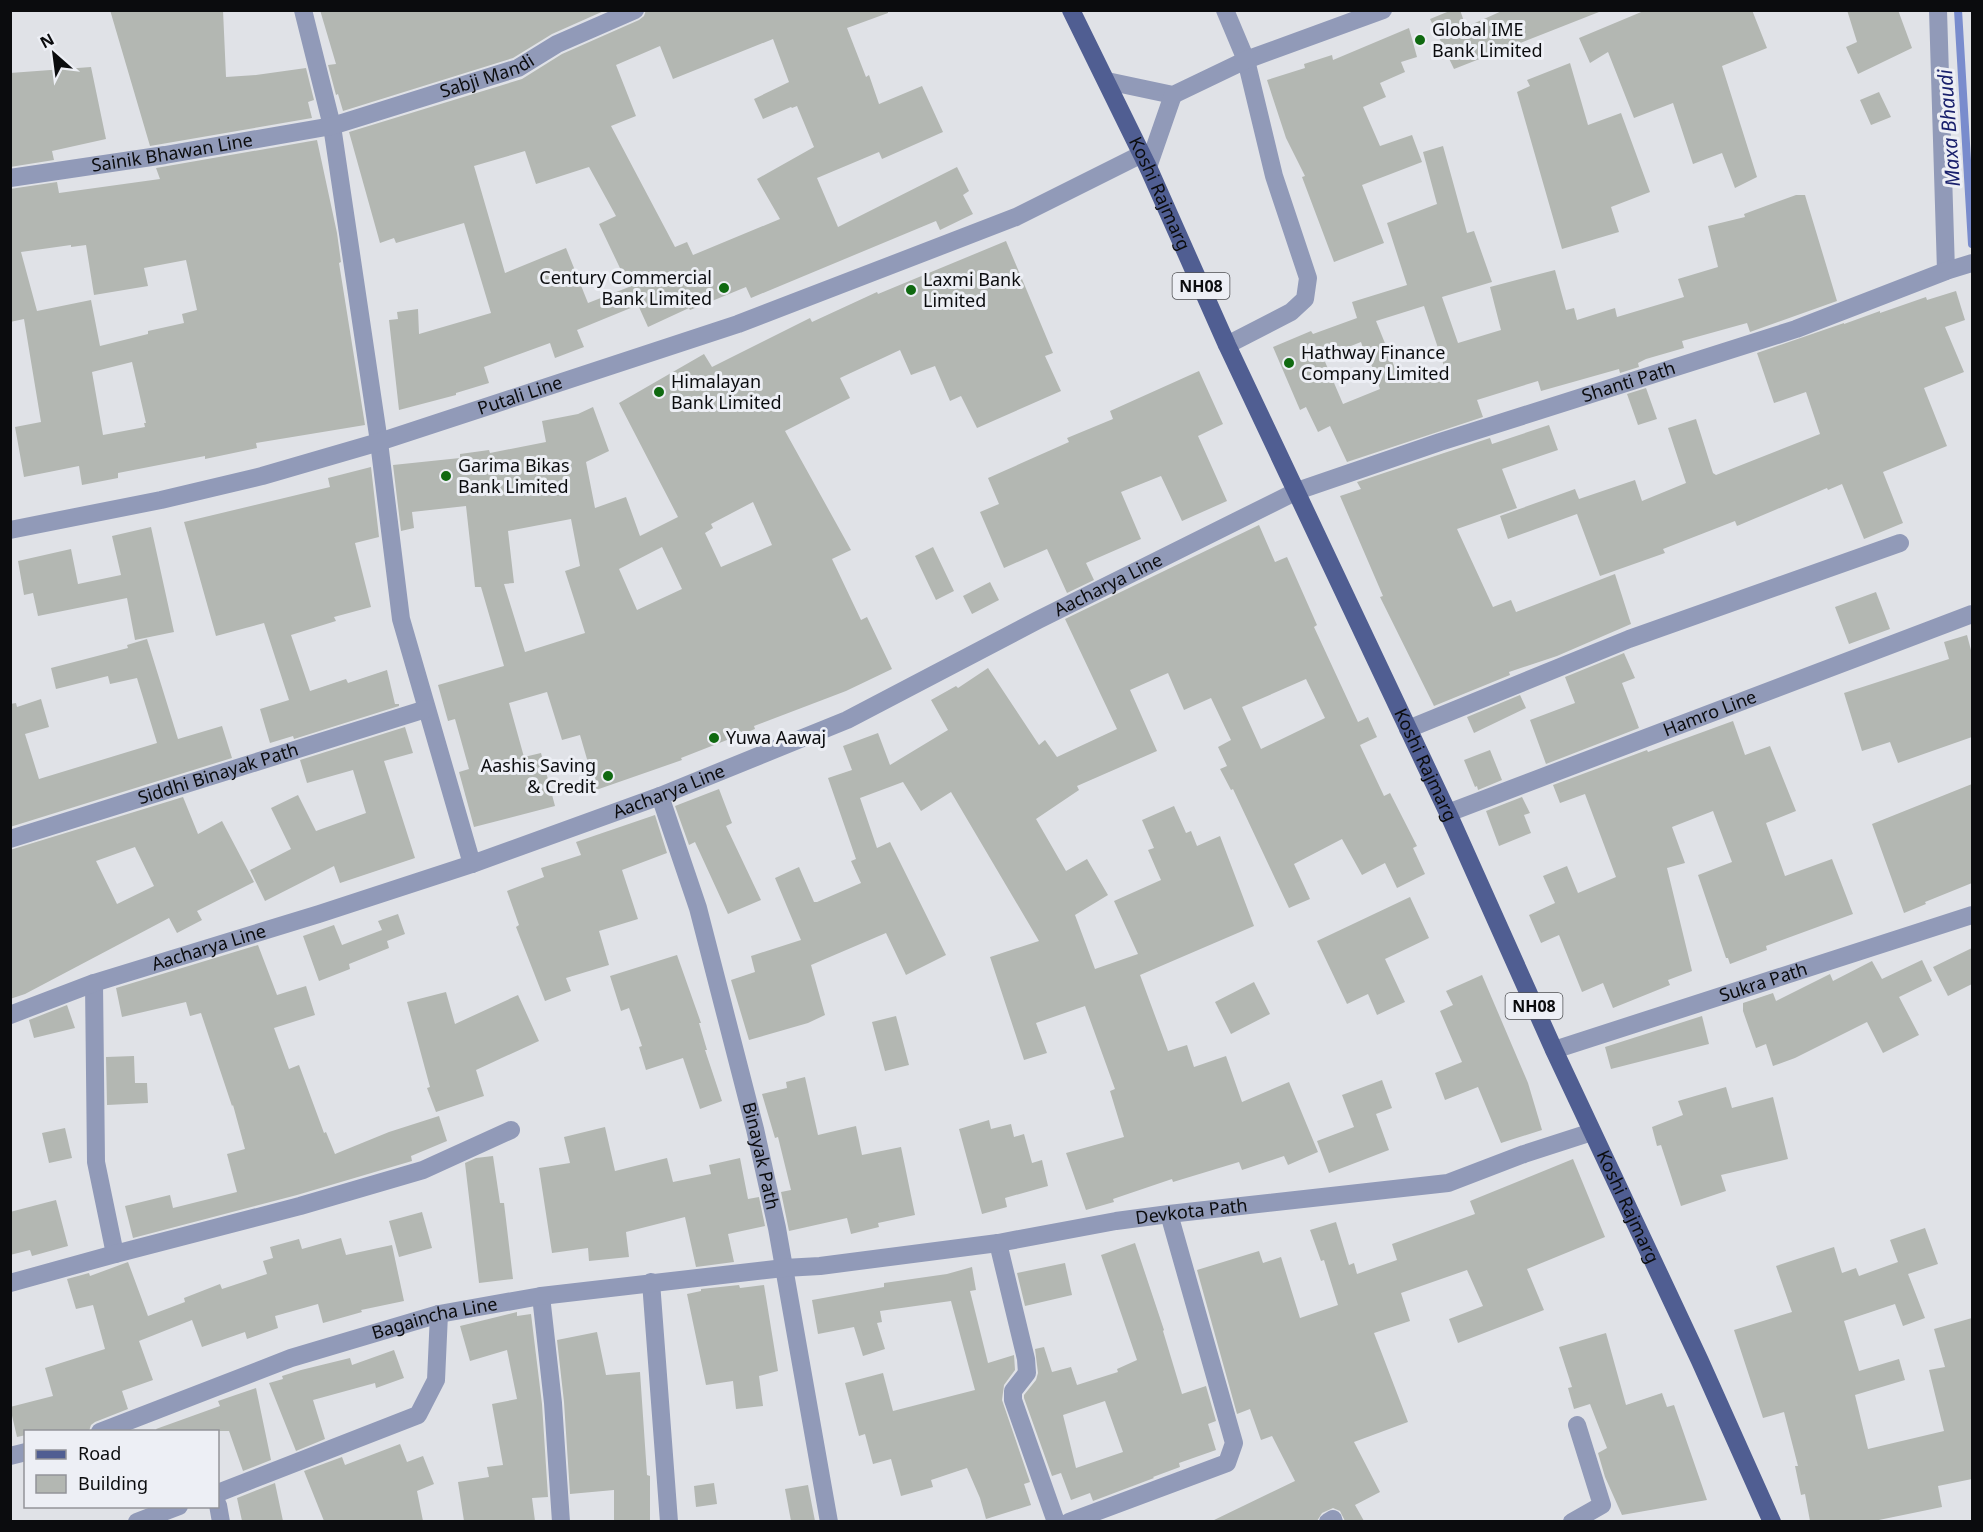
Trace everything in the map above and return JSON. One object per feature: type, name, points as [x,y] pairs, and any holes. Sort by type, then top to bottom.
[{"type":"main road","name":"Koshi Rajmarg","points":[[1071,10],[1145,161],[1227,345],[1448,813],[1554,1050],[1700,1361],[1772,1521]]},
{"type":"street","points":[[303,10],[332,126],[379,442],[401,619],[472,864]]},
{"type":"street","name":"Sabji Mandi","points":[[332,126],[518,68],[557,44],[635,10]]},
{"type":"street","points":[[1225,10],[1246,60],[1274,176],[1308,278],[1305,299],[1291,312],[1227,345]]},
{"type":"street","points":[[1107,81],[1173,95],[1246,60],[1383,10]]},
{"type":"street","points":[[1938,10],[1959,267]]},
{"type":"street","points":[[1145,161],[1173,95]]},
{"type":"street","name":"Sainik Bhawan Line","points":[[10,178],[154,157],[332,126]]},
{"type":"street","name":"Putali Line","points":[[10,530],[161,500],[262,476],[379,442],[738,324],[1016,217],[1145,161]]},
{"type":"street","name":"Shanti Path","points":[[1297,491],[1440,442],[1796,329],[1959,267]]},
{"type":"street","name":"Aacharya Line","points":[[10,1015],[93,983],[320,914],[472,864],[660,796],[847,720],[1038,620],[1297,491]]},
{"type":"street","points":[[1408,729],[1629,639],[1900,543]]},
{"type":"street","name":"Hamro Line","points":[[1448,813],[1972,615]]},
{"type":"street","name":"Siddhi Binayak Path","points":[[10,839],[426,709]]},
{"type":"street","name":"Binayak Path","points":[[660,796],[698,909],[755,1129],[784,1268],[829,1521]]},
{"type":"street","name":"Sukra Path","points":[[1554,1050],[1972,915]]},
{"type":"street","points":[[93,983],[96,1162],[115,1254]]},
{"type":"street","points":[[10,1284],[300,1206],[423,1170],[511,1130]]},
{"type":"street","name":"Devkota Path","points":[[784,1268],[820,1266],[998,1243],[1116,1221],[1169,1214],[1448,1183],[1524,1154],[1592,1132]]},
{"type":"street","points":[[1069,1521],[1227,1463],[1234,1443],[1169,1214]]},
{"type":"street","points":[[998,1243],[1026,1359],[1027,1373],[1013,1391],[1013,1400],[1056,1521]]},
{"type":"street","name":"Bagaincha Line","points":[[103,1430],[291,1358],[439,1314],[541,1296],[784,1268]]},
{"type":"street","points":[[651,1282],[669,1521]]},
{"type":"street","points":[[541,1296],[553,1403],[561,1521]]},
{"type":"street","points":[[219,1493],[418,1415],[436,1380],[439,1314]]},
{"type":"street","points":[[1572,1521],[1602,1505],[1577,1425]]},
{"type":"street","points":[[137,1521],[173,1508]]},
{"type":"street","points":[[1328,1521],[1334,1521]]},
{"type":"building","points":[[110,10],[223,10],[226,77],[306,68],[314,100],[308,102],[312,118],[150,146]]},
{"type":"building","points":[[320,10],[606,10],[552,34],[513,58],[343,111],[328,65],[336,64]]},
{"type":"building","points":[[646,10],[888,10],[888,13],[847,28],[866,77],[869,75],[879,104],[922,86],[943,132],[882,159],[879,152],[817,178],[838,227],[957,167],[969,191],[963,195],[973,214],[940,230],[936,221],[751,298],[746,287],[690,310],[689,308],[648,327],[638,305],[577,330],[584,347],[555,358],[550,343],[484,367],[489,383],[456,393],[456,395],[399,410],[389,320],[398,319],[397,312],[418,309],[419,334],[491,313],[464,223],[396,243],[394,238],[380,243],[349,132],[522,79],[562,54],[644,16]],"holes":[[[773,39],[789,82],[754,99],[763,119],[797,106],[814,147],[757,179],[780,219],[693,255],[687,242],[675,247],[611,126],[636,116],[616,65],[660,46],[673,79]],[[525,151],[536,184],[589,167],[616,216],[599,224],[629,287],[588,303],[566,248],[505,273],[474,166]]]},
{"type":"building","points":[[1452,10],[1460,10],[1466,27],[1504,10],[1599,12],[1454,69],[1430,19]]},
{"type":"building","points":[[1646,10],[1752,10],[1767,48],[1722,66],[1757,177],[1735,188],[1722,153],[1693,164],[1673,103],[1634,118],[1608,52],[1590,63],[1579,38]]},
{"type":"building","points":[[1847,10],[1898,10],[1912,48],[1858,74],[1846,47],[1857,42]]},
{"type":"building","points":[[1409,28],[1417,57],[1401,62],[1405,72],[1380,83],[1386,97],[1363,107],[1380,146],[1412,135],[1422,162],[1362,185],[1384,243],[1334,262],[1302,177],[1305,176],[1286,138],[1267,80],[1305,68],[1304,64],[1332,55],[1333,60]]},
{"type":"building","points":[[1570,63],[1588,125],[1621,113],[1650,192],[1611,207],[1619,232],[1562,249],[1517,92],[1530,86],[1527,80]]},
{"type":"building","points":[[91,67],[106,139],[52,151],[54,160],[10,167],[10,73]]},
{"type":"building","points":[[1879,92],[1891,117],[1871,125],[1860,100]]},
{"type":"building","points":[[317,140],[337,233],[341,262],[339,263],[365,425],[256,443],[257,448],[118,473],[118,478],[82,485],[79,466],[24,477],[15,427],[41,422],[24,319],[10,322],[10,189],[57,182],[59,193],[160,179],[156,168]],"holes":[[[71,245],[71,247],[86,245],[94,295],[148,286],[144,268],[186,260],[197,310],[182,314],[184,323],[100,346],[91,300],[37,311],[21,252]],[[132,362],[145,427],[103,435],[92,372]]]},
{"type":"building","points":[[1443,146],[1467,233],[1474,231],[1492,282],[1442,297],[1458,343],[1501,330],[1490,287],[1555,270],[1566,310],[1574,308],[1577,320],[1615,308],[1617,317],[1684,297],[1678,279],[1718,267],[1708,226],[1745,217],[1744,214],[1796,195],[1805,195],[1837,301],[1750,332],[1747,323],[1682,341],[1684,348],[1646,359],[1638,363],[1639,367],[1620,373],[1619,369],[1541,391],[1538,381],[1477,400],[1483,417],[1347,462],[1330,426],[1318,432],[1306,407],[1300,410],[1273,347],[1311,331],[1313,334],[1357,318],[1352,302],[1407,285],[1387,223],[1437,204],[1423,152]],"holes":[[[1424,306],[1445,369],[1401,383],[1376,321]],[[1361,342],[1363,348],[1365,347],[1380,389],[1343,404],[1323,357]]]},
{"type":"building","points":[[1006,241],[1053,353],[1045,356],[1061,391],[977,428],[961,396],[950,401],[935,366],[911,375],[900,350],[840,378],[850,398],[785,431],[851,550],[832,559],[861,620],[867,617],[892,669],[846,691],[754,726],[755,729],[681,758],[682,760],[596,790],[580,735],[562,740],[547,692],[509,703],[524,757],[541,753],[555,806],[474,827],[459,772],[469,769],[455,719],[448,721],[438,685],[504,666],[481,587],[475,587],[466,506],[412,512],[414,528],[401,531],[393,465],[460,458],[460,454],[489,450],[490,453],[546,442],[542,421],[578,414],[593,407],[609,451],[586,462],[595,508],[626,497],[640,536],[678,517],[619,403],[704,354],[712,367],[810,318],[812,322],[877,292],[878,294]],"holes":[[[753,502],[772,545],[721,567],[705,533],[713,528],[711,524]],[[571,519],[580,566],[565,571],[585,633],[525,652],[504,584],[514,583],[508,531]],[[662,547],[682,589],[637,610],[619,569]]]},
{"type":"building","points":[[1956,291],[1965,320],[1945,327],[1964,372],[1924,388],[1947,446],[1883,472],[1903,523],[1864,539],[1842,484],[1828,490],[1827,488],[1737,526],[1735,521],[1663,549],[1665,553],[1600,576],[1577,514],[1508,539],[1500,516],[1575,489],[1579,499],[1635,480],[1642,501],[1686,483],[1668,428],[1696,419],[1713,473],[1716,475],[1820,434],[1806,392],[1774,403],[1757,353],[1880,311],[1880,313],[1926,297],[1927,300]]},
{"type":"building","points":[[1199,371],[1223,424],[1198,436],[1227,501],[1182,521],[1161,476],[1121,492],[1141,539],[1086,563],[1094,580],[1067,593],[1047,549],[1004,568],[980,512],[999,504],[988,478],[1069,442],[1067,438],[1113,419],[1110,411]]},
{"type":"building","points":[[1646,388],[1657,419],[1638,425],[1627,394]]},
{"type":"building","points":[[1549,425],[1558,450],[1502,469],[1517,508],[1457,529],[1493,607],[1511,600],[1516,612],[1615,574],[1631,624],[1557,656],[1509,672],[1510,675],[1434,706],[1380,597],[1383,596],[1340,496],[1361,489],[1357,482],[1490,438],[1492,444]]},
{"type":"building","points":[[371,467],[379,537],[355,543],[371,607],[334,617],[336,621],[291,635],[310,691],[346,679],[348,683],[387,670],[395,704],[399,706],[294,739],[293,736],[270,743],[260,709],[289,700],[264,623],[216,636],[184,522],[330,487],[328,478]]},
{"type":"building","points":[[1259,525],[1275,562],[1287,557],[1317,625],[1314,627],[1358,722],[1368,717],[1377,737],[1360,745],[1384,796],[1390,793],[1417,846],[1413,848],[1425,874],[1397,888],[1385,863],[1362,875],[1342,839],[1294,864],[1310,899],[1289,908],[1233,789],[1231,790],[1220,769],[1227,766],[1218,747],[1231,740],[1211,698],[1184,710],[1168,673],[1130,690],[1157,751],[1077,786],[1079,790],[1036,819],[1066,871],[1087,859],[1108,895],[1075,915],[1095,969],[1138,954],[1114,901],[1161,880],[1148,850],[1154,848],[1142,820],[1174,806],[1186,833],[1191,831],[1197,846],[1220,836],[1254,926],[1140,975],[1168,1051],[1187,1045],[1194,1067],[1226,1056],[1242,1102],[1289,1082],[1318,1152],[1288,1165],[1284,1156],[1242,1170],[1239,1162],[1173,1182],[1172,1179],[1113,1199],[1114,1202],[1086,1210],[1066,1153],[1124,1137],[1110,1091],[1115,1089],[1085,1006],[1036,1023],[1047,1053],[1024,1060],[990,957],[1039,941],[951,792],[921,811],[903,782],[860,798],[877,848],[890,842],[946,955],[906,975],[886,933],[811,965],[825,1015],[808,1023],[749,1040],[731,980],[755,972],[751,956],[801,940],[775,878],[799,867],[814,902],[861,883],[851,861],[856,859],[828,778],[852,770],[843,746],[878,733],[890,765],[948,730],[931,700],[956,686],[958,688],[988,668],[1039,745],[1045,740],[1057,757],[1117,729],[1065,619]],"holes":[[[1306,679],[1325,718],[1261,749],[1242,707]]]},
{"type":"building","points":[[151,527],[174,632],[135,640],[127,598],[38,616],[33,593],[24,595],[18,561],[71,549],[78,584],[121,575],[112,536]]},
{"type":"building","points":[[933,547],[954,591],[936,600],[915,556]]},
{"type":"building","points":[[990,582],[999,600],[972,614],[963,596]]},
{"type":"building","points":[[1876,592],[1890,629],[1849,644],[1835,607]]},
{"type":"building","points":[[1967,635],[1972,654],[1972,737],[1898,763],[1890,742],[1862,751],[1844,693],[1949,659],[1944,642]]},
{"type":"building","points":[[147,639],[178,739],[222,726],[232,758],[10,827],[10,704],[16,703],[17,707],[41,699],[49,727],[25,734],[39,779],[157,743],[137,678],[110,684],[108,676],[56,689],[51,668],[128,648],[127,645]]},
{"type":"building","points":[[1624,653],[1635,678],[1622,683],[1639,728],[1546,764],[1530,720],[1575,703],[1565,677]]},
{"type":"building","points":[[1520,695],[1526,708],[1474,733],[1467,717]]},
{"type":"building","points":[[1733,721],[1745,755],[1770,746],[1796,811],[1766,823],[1785,876],[1832,859],[1853,914],[1766,946],[1767,950],[1730,964],[1698,875],[1732,862],[1713,811],[1672,827],[1685,863],[1667,868],[1692,971],[1668,980],[1670,985],[1613,1008],[1603,983],[1582,992],[1559,935],[1541,943],[1529,915],[1555,903],[1543,876],[1567,866],[1578,893],[1616,877],[1585,794],[1560,803],[1553,785]]},
{"type":"building","points":[[405,727],[413,753],[384,761],[415,858],[340,883],[334,866],[265,901],[250,870],[291,849],[271,808],[298,795],[316,831],[366,813],[353,770],[307,783],[300,760]]},
{"type":"building","points":[[1490,750],[1502,780],[1478,790],[1464,760]]},
{"type":"building","points":[[1972,784],[1972,883],[1904,913],[1872,824]]},
{"type":"building","points":[[719,789],[732,823],[726,826],[761,900],[728,914],[695,842],[689,845],[675,806]]},
{"type":"building","points":[[183,797],[198,834],[222,821],[254,882],[197,911],[202,920],[177,933],[169,918],[25,994],[10,999],[10,850]],"holes":[[[135,847],[154,886],[117,904],[96,861]]]},
{"type":"building","points":[[1522,797],[1530,813],[1524,815],[1531,833],[1499,846],[1486,811]]},
{"type":"building","points":[[655,815],[667,853],[622,870],[638,919],[599,931],[609,965],[566,978],[571,991],[545,1001],[516,927],[519,925],[507,891],[544,877],[541,868],[581,855],[576,842]]},
{"type":"building","points":[[1410,897],[1429,938],[1385,959],[1405,1002],[1377,1015],[1368,994],[1347,1004],[1317,941]]},
{"type":"building","points":[[398,914],[405,934],[387,941],[389,948],[349,964],[350,969],[319,981],[303,936],[334,925],[342,945],[382,930],[378,921]]},
{"type":"building","points":[[258,945],[277,995],[306,986],[315,1015],[274,1028],[289,1069],[299,1065],[324,1133],[326,1132],[335,1154],[389,1132],[439,1116],[447,1141],[411,1156],[412,1161],[297,1195],[133,1238],[125,1206],[170,1195],[173,1208],[237,1192],[227,1154],[245,1149],[233,1105],[201,1013],[190,1016],[186,1002],[122,1017],[116,988]]},
{"type":"building","points":[[1972,948],[1972,984],[1948,996],[1933,967]]},
{"type":"building","points":[[677,955],[701,1023],[699,1023],[707,1050],[705,1050],[722,1101],[700,1109],[683,1058],[646,1070],[639,1047],[642,1046],[629,1008],[621,1011],[610,976]]},
{"type":"building","points":[[1922,960],[1932,981],[1899,997],[1919,1035],[1883,1053],[1867,1022],[1795,1058],[1773,1066],[1766,1044],[1756,1048],[1743,1011],[1743,1003],[1773,993],[1776,1001],[1830,974],[1833,981],[1872,961],[1882,979]]},
{"type":"building","points":[[1482,975],[1528,1083],[1542,1130],[1501,1143],[1478,1087],[1445,1100],[1435,1073],[1462,1062],[1440,1011],[1453,1005],[1446,991]]},
{"type":"building","points":[[1254,982],[1270,1014],[1231,1034],[1215,1002]]},
{"type":"building","points":[[446,992],[455,1024],[518,995],[539,1041],[476,1070],[484,1096],[436,1112],[427,1088],[430,1087],[407,1002]]},
{"type":"building","points":[[67,1005],[75,1028],[34,1038],[29,1020]]},
{"type":"building","points":[[896,1016],[909,1065],[885,1071],[872,1022]]},
{"type":"building","points":[[1702,1016],[1709,1044],[1611,1069],[1605,1047]]},
{"type":"building","points":[[134,1056],[135,1083],[147,1083],[148,1103],[107,1105],[106,1057]]},
{"type":"building","points":[[805,1077],[818,1135],[856,1126],[862,1155],[901,1147],[915,1215],[878,1223],[879,1227],[851,1234],[847,1218],[789,1231],[781,1192],[791,1190],[778,1137],[775,1138],[762,1094],[787,1088],[786,1082]]},
{"type":"building","points":[[1382,1080],[1392,1108],[1376,1114],[1389,1150],[1329,1173],[1317,1141],[1354,1127],[1342,1095]]},
{"type":"building","points":[[1726,1087],[1732,1108],[1773,1097],[1788,1159],[1721,1175],[1726,1191],[1681,1206],[1661,1145],[1657,1146],[1652,1127],[1683,1115],[1678,1101]]},
{"type":"building","points":[[989,1120],[991,1129],[1011,1124],[1014,1137],[1024,1134],[1032,1163],[1042,1160],[1048,1186],[1005,1198],[1007,1207],[982,1214],[959,1129]]},
{"type":"building","points":[[605,1127],[615,1171],[667,1158],[673,1182],[711,1174],[709,1165],[740,1158],[748,1199],[759,1197],[765,1226],[728,1234],[734,1262],[696,1267],[685,1217],[626,1232],[629,1257],[589,1261],[588,1248],[552,1253],[539,1168],[570,1163],[564,1137]]},
{"type":"building","points":[[65,1128],[72,1158],[49,1163],[42,1133]]},
{"type":"building","points":[[493,1156],[500,1203],[504,1203],[513,1279],[479,1283],[465,1163],[476,1158]]},
{"type":"building","points":[[1573,1159],[1605,1237],[1527,1269],[1544,1310],[1458,1343],[1449,1319],[1483,1306],[1467,1270],[1401,1293],[1410,1321],[1374,1333],[1408,1422],[1354,1442],[1380,1492],[1355,1505],[1364,1521],[1345,1521],[1340,1511],[1333,1508],[1322,1513],[1317,1521],[1212,1521],[1295,1481],[1272,1436],[1261,1440],[1250,1409],[1237,1414],[1197,1270],[1259,1251],[1263,1263],[1281,1257],[1300,1318],[1338,1305],[1324,1260],[1321,1261],[1310,1230],[1336,1222],[1349,1265],[1354,1263],[1357,1274],[1397,1260],[1392,1244],[1475,1214],[1470,1201]]},
{"type":"building","points":[[56,1200],[68,1246],[32,1256],[30,1250],[10,1255],[10,1212]]},
{"type":"building","points":[[422,1212],[432,1248],[399,1257],[389,1221]]},
{"type":"building","points":[[1925,1228],[1938,1264],[1908,1274],[1925,1318],[1903,1326],[1895,1304],[1844,1321],[1859,1371],[1899,1359],[1905,1380],[1855,1395],[1868,1449],[1944,1431],[1929,1370],[1945,1367],[1934,1329],[1972,1318],[1972,1479],[1938,1486],[1942,1507],[1874,1521],[1810,1521],[1805,1494],[1801,1495],[1795,1466],[1798,1466],[1784,1412],[1763,1418],[1734,1330],[1792,1312],[1776,1266],[1834,1247],[1842,1273],[1856,1268],[1859,1276],[1898,1262],[1890,1240]]},
{"type":"building","points":[[341,1238],[346,1255],[392,1245],[404,1301],[361,1310],[362,1312],[323,1323],[318,1304],[275,1316],[278,1328],[247,1339],[245,1332],[202,1347],[192,1320],[139,1341],[153,1380],[122,1391],[128,1409],[95,1422],[89,1430],[24,1430],[24,1435],[17,1437],[10,1407],[53,1396],[45,1368],[105,1349],[93,1305],[76,1309],[67,1279],[89,1273],[90,1276],[128,1262],[148,1316],[185,1302],[184,1298],[220,1284],[222,1289],[267,1274],[263,1261],[273,1258],[270,1247],[299,1239],[302,1249]]},
{"type":"building","points":[[1135,1243],[1164,1330],[1182,1394],[1206,1386],[1216,1421],[1208,1424],[1216,1450],[1179,1463],[1180,1467],[1093,1501],[1090,1493],[1071,1500],[1061,1473],[1052,1476],[1024,1395],[1036,1380],[1038,1373],[1035,1349],[1044,1347],[1052,1372],[1071,1367],[1077,1385],[1118,1372],[1117,1369],[1137,1360],[1101,1255]],"holes":[[[1105,1401],[1123,1452],[1076,1468],[1063,1415]]]},
{"type":"building","points":[[1065,1263],[1072,1295],[1025,1306],[1017,1273]]},
{"type":"building","points":[[972,1267],[976,1290],[970,1291],[988,1363],[1014,1355],[1015,1370],[1004,1385],[1002,1400],[1030,1482],[1024,1484],[1031,1505],[986,1519],[967,1468],[931,1480],[933,1487],[901,1496],[891,1459],[873,1464],[865,1434],[859,1436],[845,1383],[883,1373],[893,1411],[975,1390],[951,1301],[880,1311],[882,1322],[877,1323],[885,1349],[863,1356],[854,1327],[818,1334],[812,1300],[884,1287],[884,1283],[947,1274]]},
{"type":"building","points":[[739,1285],[740,1288],[764,1285],[778,1371],[759,1376],[763,1406],[736,1409],[733,1381],[706,1385],[687,1294],[701,1291],[701,1289]]},
{"type":"building","points":[[517,1312],[517,1316],[531,1314],[542,1404],[548,1497],[532,1498],[535,1521],[464,1521],[458,1482],[489,1477],[487,1467],[503,1465],[492,1404],[517,1399],[507,1350],[470,1361],[460,1326]]},
{"type":"building","points":[[597,1332],[606,1375],[640,1372],[647,1475],[650,1476],[650,1521],[614,1521],[614,1490],[570,1494],[557,1340]]},
{"type":"building","points":[[1606,1333],[1626,1405],[1662,1393],[1667,1407],[1674,1405],[1707,1500],[1622,1515],[1605,1477],[1598,1453],[1607,1448],[1590,1404],[1574,1409],[1568,1388],[1572,1387],[1559,1347]]},
{"type":"building","points":[[394,1350],[404,1378],[376,1388],[375,1383],[313,1400],[325,1439],[296,1451],[269,1383],[301,1370],[350,1358],[352,1365]]},
{"type":"building","points":[[256,1388],[271,1460],[243,1471],[229,1431],[156,1429],[220,1406],[218,1401]]},
{"type":"building","points":[[400,1444],[407,1462],[423,1456],[434,1484],[417,1491],[423,1521],[324,1521],[304,1471],[342,1457],[345,1465]]},
{"type":"building","points":[[275,1483],[283,1521],[242,1521],[237,1498]]},
{"type":"building","points":[[714,1483],[717,1504],[696,1507],[694,1486]]},
{"type":"building","points":[[808,1485],[815,1521],[791,1521],[785,1489]]},
{"type":"waterway","name":"Maxa Bhaudi","points":[[1958,10],[1972,244]]},
{"type":"place","name":"Global IME Bank Limited","points":[[1420,40]]},
{"type":"place","name":"Century Commercial Bank Limited","points":[[724,288]]},
{"type":"place","name":"Laxmi Bank Limited","points":[[911,290]]},
{"type":"place","name":"Hathway Finance Company Limited","points":[[1289,363]]},
{"type":"place","name":"Himalayan Bank Limited","points":[[659,392]]},
{"type":"place","name":"Garima Bikas Bank Limited","points":[[446,476]]},
{"type":"place","name":"Yuwa Aawaj","points":[[714,738]]},
{"type":"place","name":"Aashis Saving & Credit","points":[[608,776]]}]
